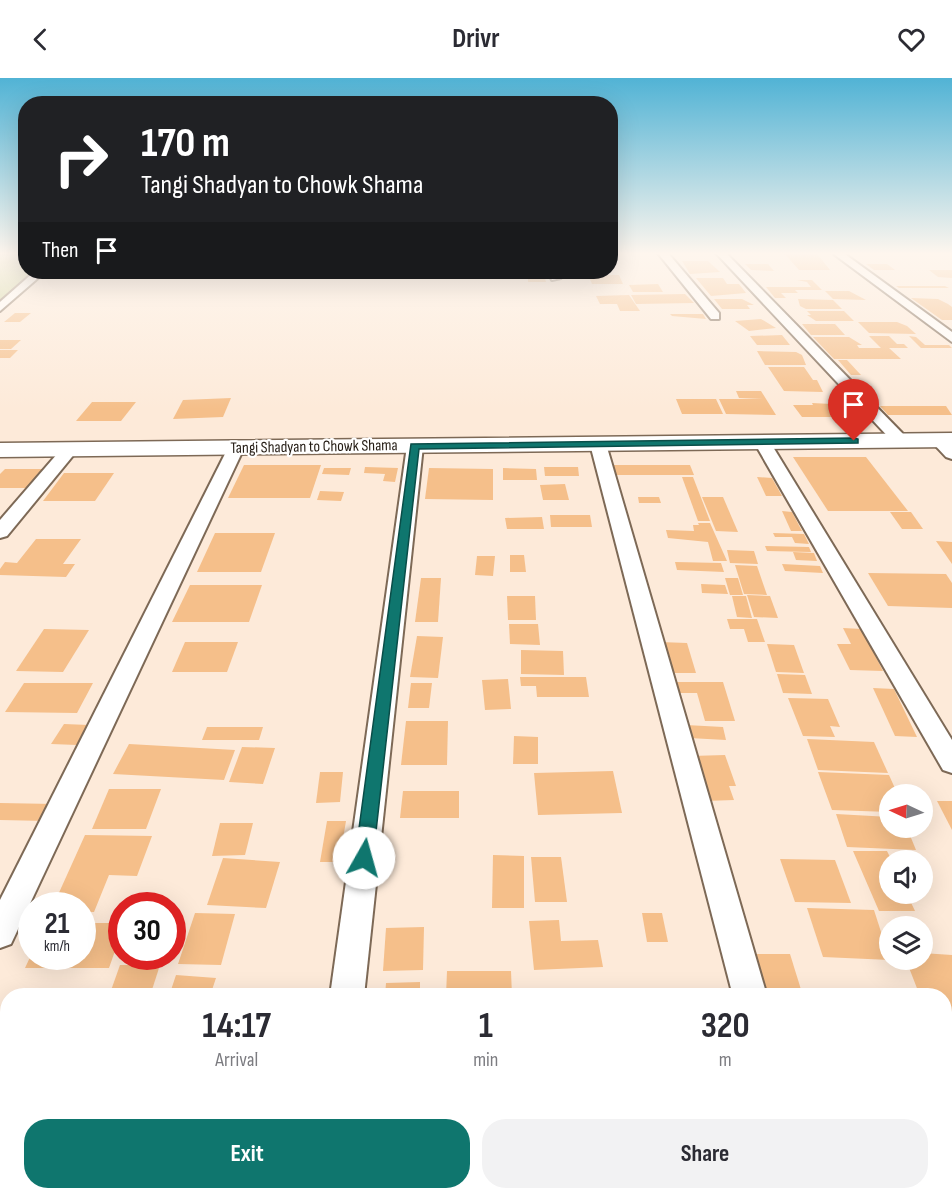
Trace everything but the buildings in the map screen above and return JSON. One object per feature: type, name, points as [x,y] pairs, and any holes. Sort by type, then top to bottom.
[{"type":"main road","name":"Tangi Shadyan to Chowk Shama","points":[[0,450],[900,440],[947,445]]},
{"type":"street","points":[[705,304],[715,316]]},
{"type":"street","points":[[770,304],[900,440]]},
{"type":"street","points":[[906,304],[952,339]]},
{"type":"street","points":[[762,442],[952,763]]},
{"type":"street","points":[[598,444],[748,988]]},
{"type":"street","points":[[348,988],[415,446]]},
{"type":"street","points":[[0,933],[236,448]]},
{"type":"street","points":[[0,532],[70,449]]},
{"type":"route","points":[[364,858],[415,446],[854,441]]}]
